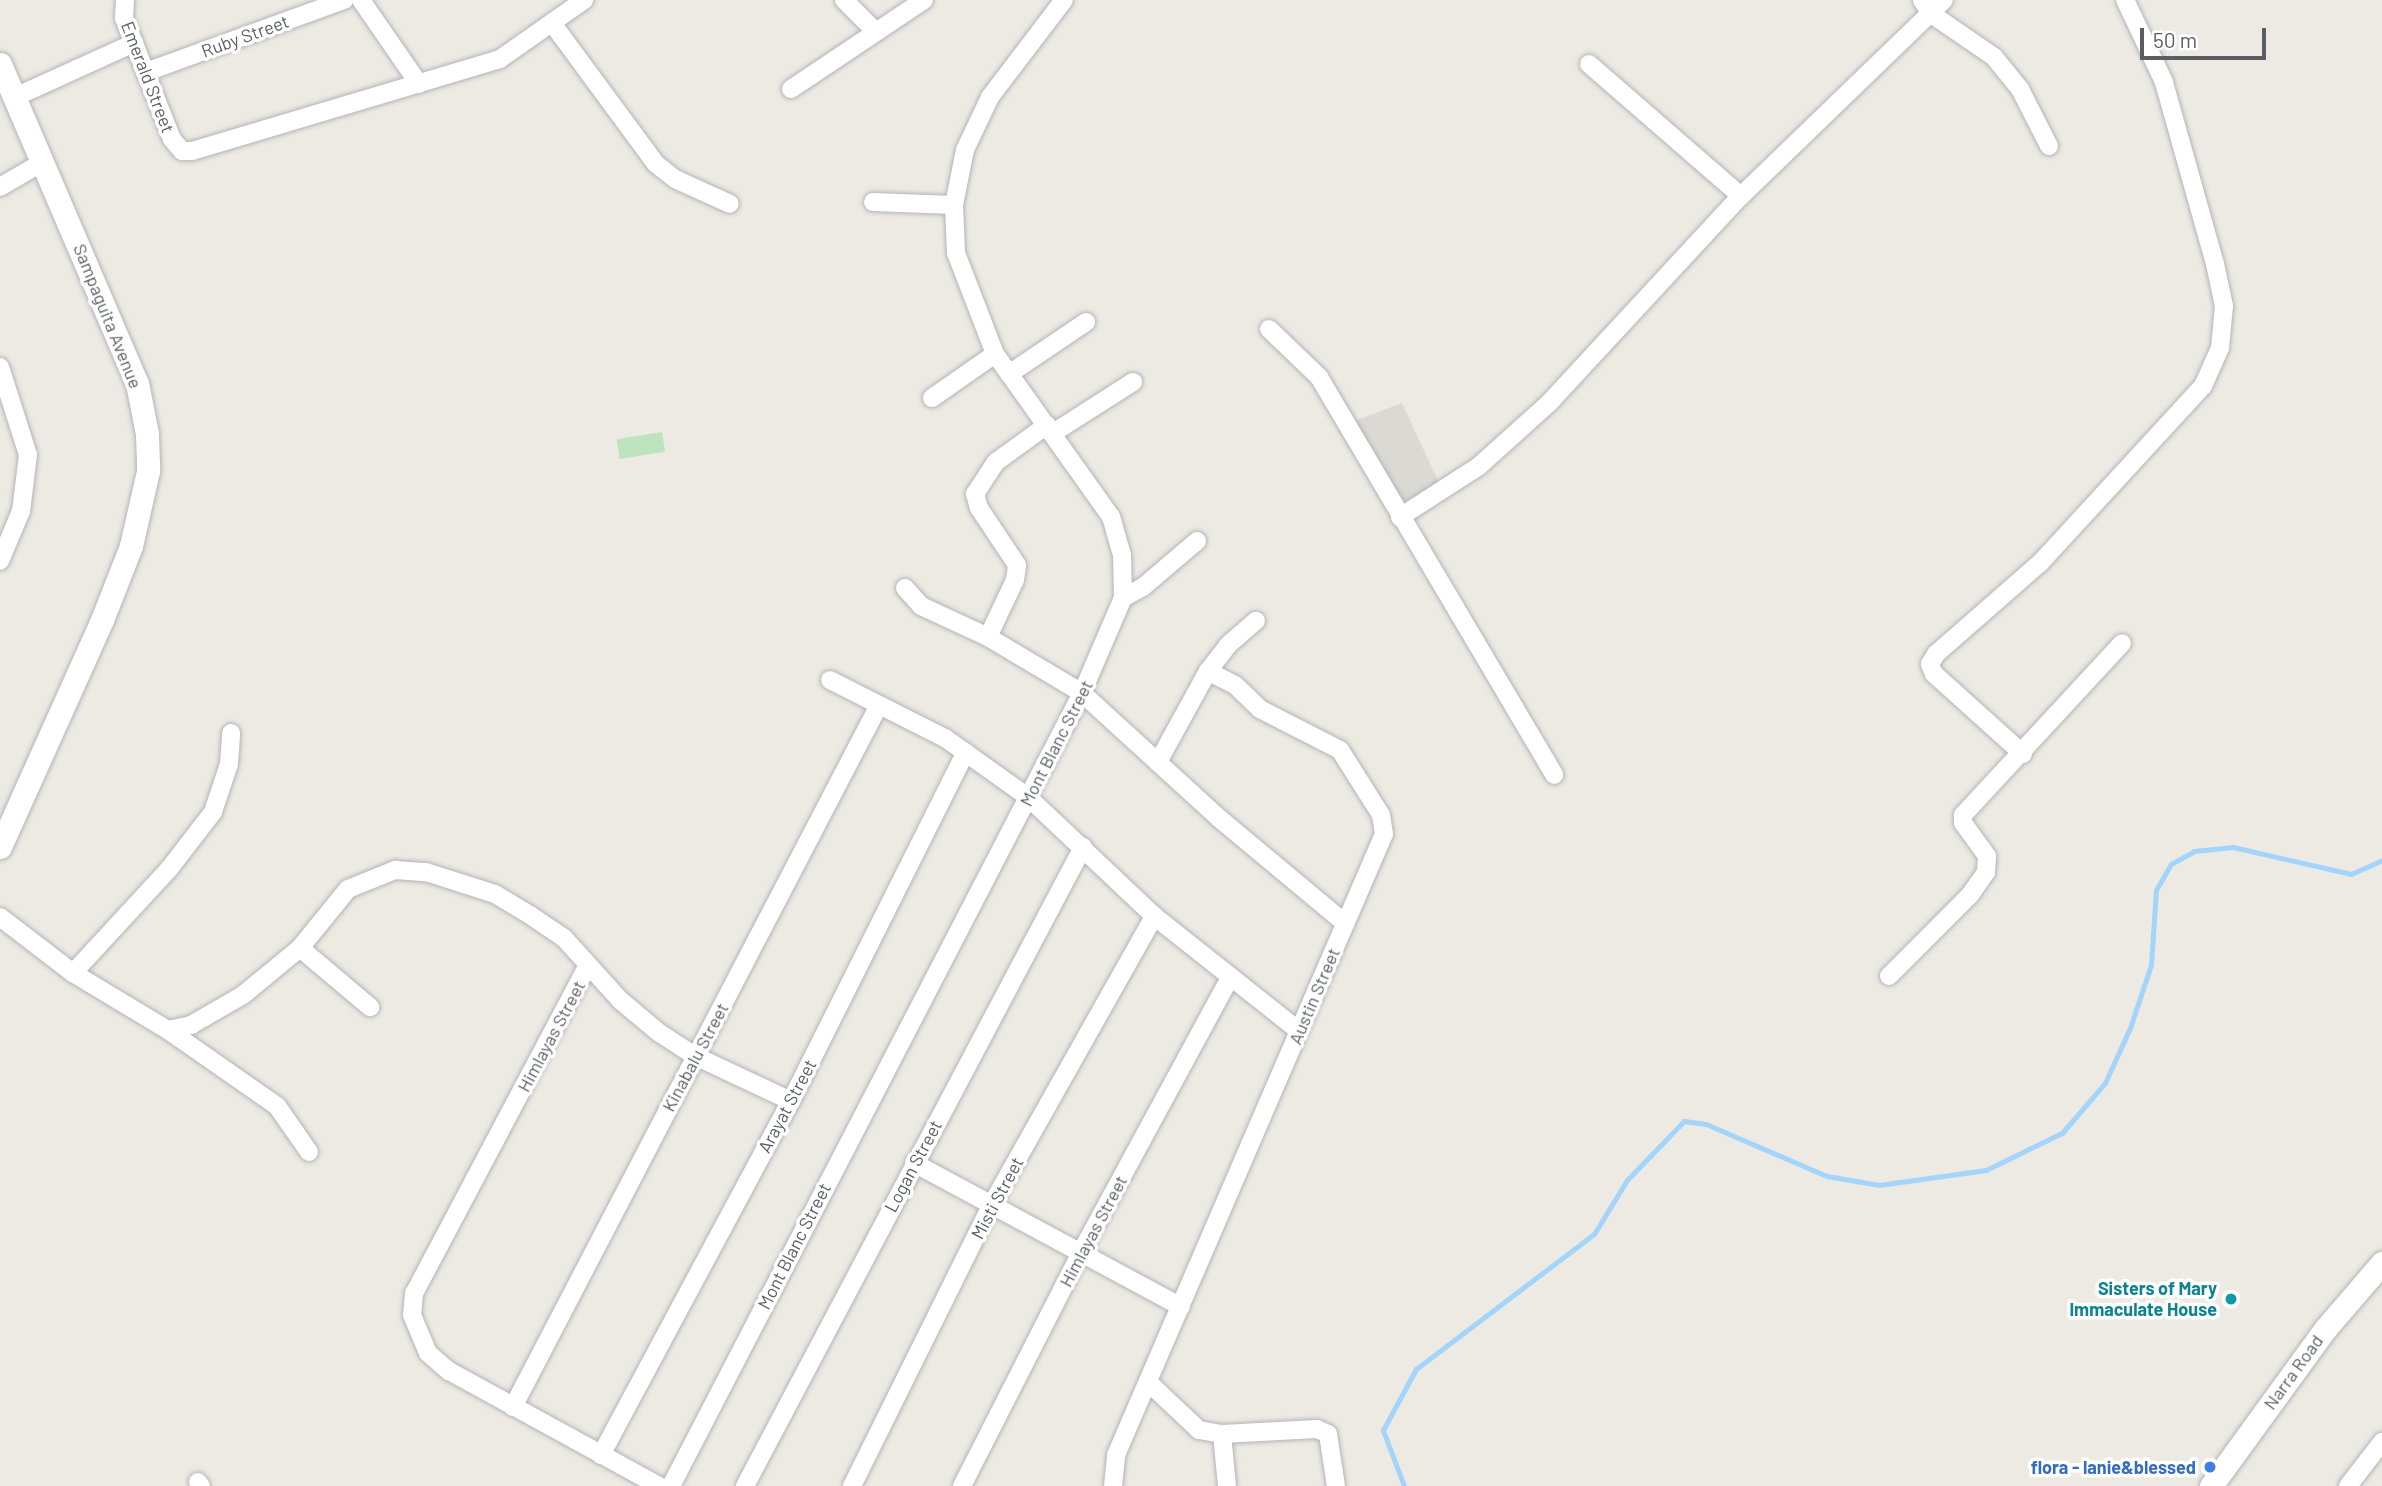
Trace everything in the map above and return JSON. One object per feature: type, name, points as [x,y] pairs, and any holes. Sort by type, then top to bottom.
[{"type":"street","name":"Emerald Street","points":[[125,0],[122,10],[134,43],[172,139],[182,151],[201,149],[419,83]]},
{"type":"street","name":"Ruby Street","points":[[146,72],[344,0]]},
{"type":"street","points":[[360,0],[419,83],[500,59],[584,0]]},
{"type":"street","points":[[844,0],[874,30]]},
{"type":"street","points":[[791,89],[874,30],[923,0]]},
{"type":"street","name":"Mont Blanc Street","points":[[671,1486],[1082,694],[1123,598],[1122,555],[1111,517],[995,354],[956,253],[954,205],[965,150],[990,97],[1064,0]]},
{"type":"street","points":[[1400,517],[1479,466],[1549,402],[1741,196],[1926,6],[1944,0]]},
{"type":"street","points":[[2023,754],[1934,674],[1930,664],[1936,653],[2040,562],[2203,386],[2220,348],[2224,306],[2208,239],[2164,82],[2125,0]]},
{"type":"street","points":[[1926,6],[1994,57],[2020,89],[2049,146]]},
{"type":"street","points":[[552,23],[656,164],[675,179],[730,204]]},
{"type":"street","points":[[15,97],[134,43]]},
{"type":"street","name":"Sampaguita Avenue","points":[[0,64],[137,383],[149,471],[131,546],[102,620],[0,847]]},
{"type":"street","points":[[1589,64],[1741,196]]},
{"type":"street","points":[[0,187],[43,162]]},
{"type":"street","points":[[873,202],[954,205]]},
{"type":"street","points":[[1009,374],[1086,322]]},
{"type":"street","points":[[1269,329],[1319,377],[1554,775]]},
{"type":"street","points":[[932,398],[995,354]]},
{"type":"street","points":[[0,367],[20,422],[27,474],[21,511],[0,561]]},
{"type":"street","points":[[988,637],[1015,580],[1017,565],[979,509],[975,494],[996,462],[1133,382]]},
{"type":"street","points":[[1123,598],[1197,541]]},
{"type":"street","points":[[905,588],[921,606],[988,637],[1082,694],[1345,923]]},
{"type":"street","points":[[1158,762],[1208,671],[1228,645],[1256,621]]},
{"type":"street","points":[[1889,976],[1970,895],[1986,873],[1987,856],[1963,823],[1963,815],[2023,754],[2122,643]]},
{"type":"street","name":"Austin Street","points":[[1113,1486],[1116,1455],[1345,923],[1381,849],[1381,815],[1340,750],[1260,709],[1235,685],[1208,671]]},
{"type":"street","points":[[830,680],[966,752],[1029,798],[1154,916],[1299,1031]]},
{"type":"street","name":"Kinabalu Street","points":[[513,1407],[878,707]]},
{"type":"street","points":[[73,973],[169,869],[213,812],[226,776],[231,733]]},
{"type":"street","name":"Arayat Street","points":[[601,1455],[790,1101],[966,752]]},
{"type":"street","name":"Logan Street","points":[[746,1486],[914,1163],[1083,848]]},
{"type":"street","name":"Himlayas Street","points":[[168,1030],[211,1015],[300,948],[348,889],[395,870],[426,872],[495,894],[564,938],[589,965],[414,1293],[412,1315],[428,1353],[449,1371],[659,1486]]},
{"type":"street","name":"Misti Street","points":[[852,1486],[992,1204],[1154,916]]},
{"type":"street","points":[[0,917],[73,973],[168,1030],[277,1106],[309,1152]]},
{"type":"street","points":[[300,948],[370,1007]]},
{"type":"street","points":[[589,965],[620,1000],[695,1056],[790,1101]]},
{"type":"street","name":"Himlayas Street","points":[[962,1486],[1080,1254],[1230,978]]},
{"type":"street","points":[[914,1163],[1181,1307]]},
{"type":"street","name":"Narra Road","points":[[2211,1486],[2326,1328],[2382,1263]]},
{"type":"street","points":[[1148,1382],[1190,1424],[1222,1434],[1317,1429],[1328,1434],[1336,1486]]},
{"type":"street","points":[[1222,1434],[1227,1486]]},
{"type":"street","points":[[2348,1486],[2382,1442]]},
{"type":"shaded area","points":[[1402,403],[1439,483],[1401,505],[1352,422]]},
{"type":"green space","points":[[662,432],[665,452],[620,459],[617,439]]},
{"type":"waterway","points":[[1404,1486],[1383,1430],[1416,1369],[1594,1234],[1627,1180],[1684,1121],[1706,1124],[1827,1176],[1879,1185],[1986,1170],[2062,1133],[2105,1083],[2130,1028],[2151,965],[2156,890],[2171,864],[2194,851],[2233,847],[2351,874],[2382,860]]},
{"type":"place","name":"Sisters of Mary Immaculate House","points":[[2231,1299]]},
{"type":"place","name":"flora - lanie&blessed","points":[[2210,1467]]}]
